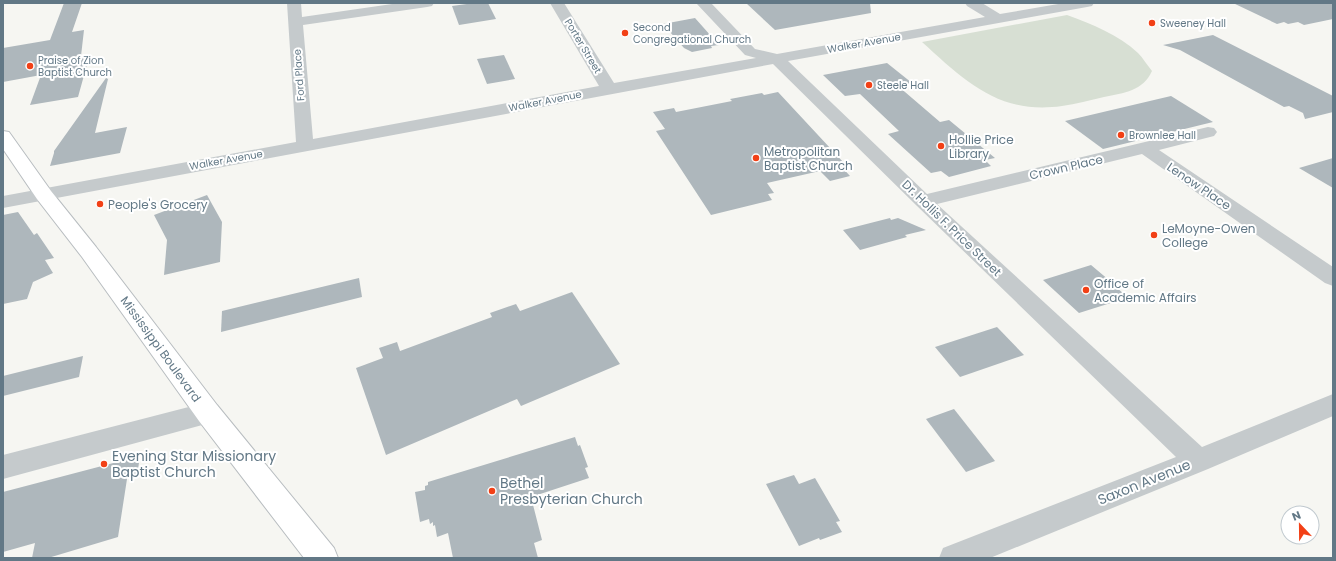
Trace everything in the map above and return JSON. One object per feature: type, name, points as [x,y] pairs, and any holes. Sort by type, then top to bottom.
[{"type":"main road","name":"Mississippi Boulevard","points":[[3,136],[44,195],[89,252],[208,413],[323,558]]},
{"type":"street","name":"Ford Place","points":[[294,3],[305,146]]},
{"type":"street","points":[[295,22],[427,3]]},
{"type":"street","name":"Porter Street","points":[[557,3],[609,89]]},
{"type":"street","name":"Dr. Hollis F. Price Street","points":[[703,3],[750,52],[777,59],[923,201],[1198,461]]},
{"type":"street","points":[[972,3],[998,19]]},
{"type":"street","name":"Walker Avenue","points":[[3,202],[609,89],[1087,3]]},
{"type":"street","name":"Crown Place","points":[[923,201],[1208,132]]},
{"type":"street","name":"Lenow Place","points":[[1145,148],[1333,278]]},
{"type":"street","name":"Saxon Avenue","points":[[954,558],[1198,461],[1333,404]]},
{"type":"street","points":[[3,466],[208,413]]},
{"type":"shaded area","points":[[1067,15],[1114,35],[1131,47],[1140,55],[1152,71],[1144,83],[1132,90],[1119,94],[1062,106],[1040,107],[1020,105],[1001,100],[984,92],[953,70],[922,42]]},
{"type":"building","points":[[64,3],[82,3],[72,32],[84,30],[81,56],[90,54],[78,97],[30,105],[41,75],[3,82],[3,48],[50,40]]},
{"type":"building","points":[[488,3],[496,19],[459,25],[452,6]]},
{"type":"building","points":[[746,3],[870,3],[871,13],[775,30]]},
{"type":"building","points":[[1233,3],[1333,3],[1333,19],[1304,25],[1298,22],[1288,24],[1284,22],[1277,24]]},
{"type":"building","points":[[695,18],[719,45],[692,52],[684,48],[663,24]]},
{"type":"building","points":[[1213,35],[1333,96],[1333,112],[1305,119],[1303,113],[1289,106],[1284,107],[1180,50],[1163,45]]},
{"type":"building","points":[[504,55],[515,79],[487,84],[477,59]]},
{"type":"building","points":[[887,63],[912,83],[898,86],[940,122],[949,120],[995,158],[985,160],[991,166],[949,177],[941,171],[931,173],[888,134],[899,131],[860,94],[845,96],[823,75]]},
{"type":"building","points":[[106,78],[108,79],[95,133],[127,127],[120,153],[50,166],[54,151]]},
{"type":"building","name":"Metropolitan Baptist Church","points":[[778,92],[844,163],[839,164],[850,176],[830,181],[820,171],[767,183],[774,193],[768,194],[772,200],[711,215],[656,131],[665,129],[653,112],[674,108],[676,112],[732,101],[730,99],[762,93],[764,95]]},
{"type":"building","name":"Brownlee Hall","points":[[1171,96],[1213,122],[1103,149],[1065,121]]},
{"type":"building","points":[[1333,158],[1333,188],[1299,168]]},
{"type":"building","points":[[207,195],[222,222],[220,262],[164,275],[167,240],[154,215]]},
{"type":"building","points":[[18,212],[34,235],[37,233],[54,258],[45,260],[53,273],[33,282],[27,299],[3,304],[3,215]]},
{"type":"building","points":[[890,218],[891,220],[898,218],[926,230],[905,235],[907,237],[860,250],[843,230]]},
{"type":"building","name":"Office of Academic Affairs","points":[[1091,265],[1126,296],[1116,300],[1117,301],[1079,313],[1043,280]]},
{"type":"building","points":[[359,278],[362,297],[221,332],[222,311]]},
{"type":"building","points":[[572,292],[620,364],[521,406],[517,399],[386,455],[356,368],[383,358],[379,348],[397,342],[400,351],[492,317],[490,313],[516,304],[520,311]]},
{"type":"building","points":[[997,327],[1024,355],[960,377],[935,347]]},
{"type":"building","points":[[83,356],[79,377],[3,396],[3,376]]},
{"type":"building","points":[[954,409],[995,461],[966,472],[926,419]]},
{"type":"building","points":[[575,437],[578,446],[580,445],[588,467],[585,468],[589,478],[531,497],[542,540],[534,543],[538,558],[453,558],[448,533],[437,537],[433,522],[430,524],[429,519],[420,522],[415,492],[425,490],[425,486],[428,485],[428,482]]},
{"type":"building","points":[[140,456],[137,476],[127,479],[118,537],[48,558],[32,558],[35,543],[3,552],[3,492]]},
{"type":"building","points":[[794,475],[799,484],[815,478],[840,521],[836,522],[842,532],[820,540],[819,538],[799,546],[766,484]]},
{"type":"place","name":"Sweeney Hall","points":[[1152,23]]},
{"type":"place","name":"Second Congregational Church","points":[[625,33]]},
{"type":"place","name":"Praise of Zion Baptist Church","points":[[30,66]]},
{"type":"place","name":"Steele Hall","points":[[869,85]]},
{"type":"place","name":"Brownlee Hall","points":[[1121,135]]},
{"type":"place","name":"Hollie Price Library","points":[[941,146]]},
{"type":"place","name":"Metropolitan Baptist Church","points":[[756,158]]},
{"type":"place","name":"People's Grocery","points":[[100,204]]},
{"type":"place","name":"LeMoyne-Owen College","points":[[1154,235]]},
{"type":"place","name":"Office of Academic Affairs","points":[[1086,290]]},
{"type":"place","name":"Evening Star Missionary Baptist Church","points":[[104,464]]},
{"type":"place","name":"Bethel Presbyterian Church","points":[[492,491]]}]
